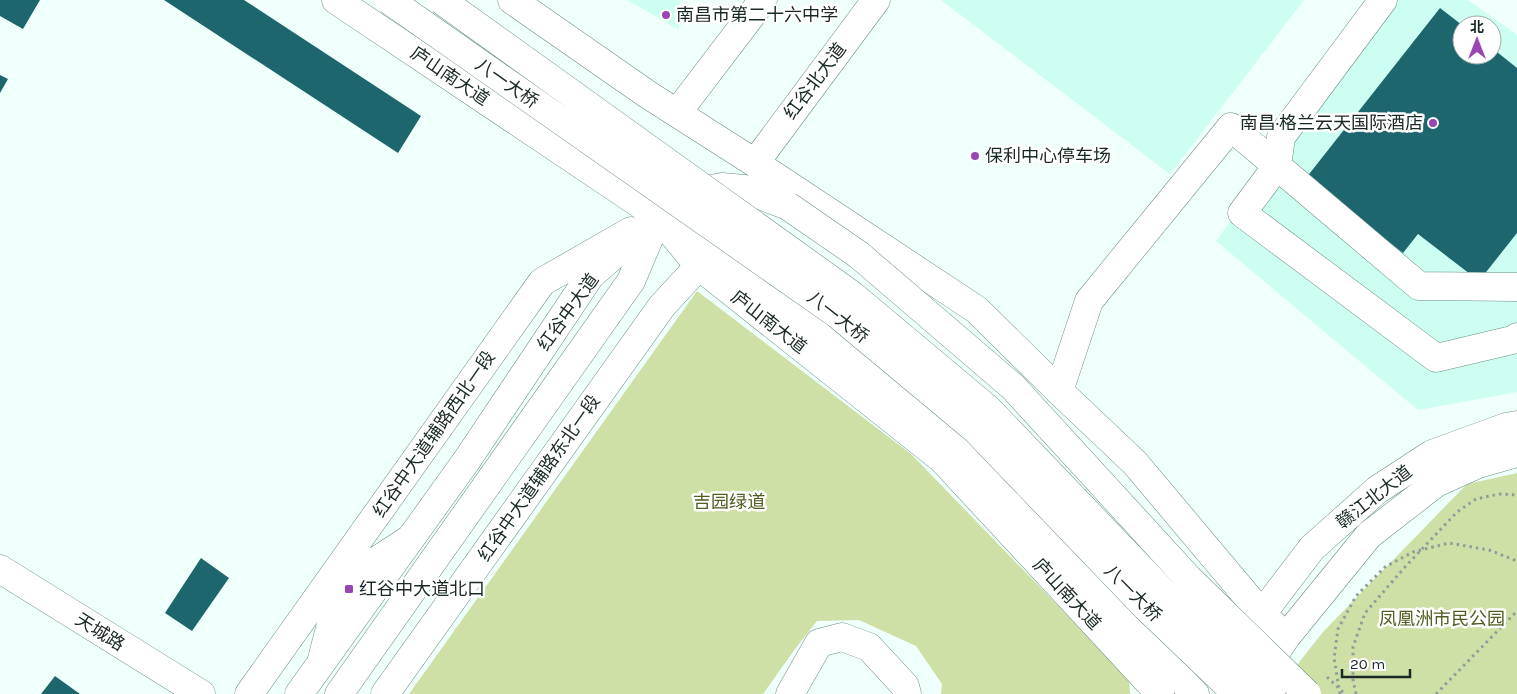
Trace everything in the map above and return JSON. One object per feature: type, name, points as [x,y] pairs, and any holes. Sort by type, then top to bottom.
[{"type":"main road","name":"庐山南大道","points":[[336,0],[658,216],[699,266],[942,459],[1160,694]]},
{"type":"main road","name":"八一大桥","points":[[389,0],[837,314],[975,429],[1146,608],[1236,694]]},
{"type":"main road","name":"八一大桥","points":[[441,0],[852,295],[988,409],[1166,595],[1271,694]]},
{"type":"main road","points":[[512,0],[647,94],[977,310],[1058,391],[1135,462],[1262,614],[1286,637]]},
{"type":"main road","points":[[677,113],[763,0]]},
{"type":"main road","name":"红谷北大道","points":[[755,163],[876,0]]},
{"type":"main road","points":[[1383,0],[1281,137],[1277,166],[1242,213],[1436,358],[1516,339],[1517,337]]},
{"type":"main road","points":[[1058,391],[1090,301],[1231,127],[1418,286],[1517,287]]},
{"type":"main road","points":[[1195,694],[961,450],[821,330],[658,216],[692,193],[722,188],[744,189],[788,206],[859,255],[1013,387],[1189,579],[1307,694]]},
{"type":"main road","name":"红谷中大道","points":[[299,694],[467,460],[590,276],[658,216]]},
{"type":"main road","name":"红谷中大道","points":[[339,694],[631,282],[658,216]]},
{"type":"main road","name":"红谷中大道辅路西北一段","points":[[249,694],[542,282],[658,216]]},
{"type":"main road","name":"红谷中大道辅路东北一段","points":[[385,694],[662,306],[699,266]]},
{"type":"main road","name":"赣江北大道","points":[[1206,694],[1262,614],[1312,548],[1377,490],[1432,454],[1506,427],[1517,425]]},
{"type":"main road","name":"赣江北大道","points":[[1248,694],[1286,637],[1369,535],[1436,483],[1478,464],[1517,453]]},
{"type":"main road","name":"天城路","points":[[0,569],[201,694]]},
{"type":"main road","points":[[790,694],[819,642],[842,637],[869,647],[905,686],[907,694]]},
{"type":"path","points":[[1356,694],[1353,680],[1353,648],[1365,614],[1405,567],[1457,512],[1476,499],[1499,494],[1517,495]]},
{"type":"path","points":[[1340,694],[1334,658],[1338,629],[1356,596],[1385,567],[1412,552],[1449,543],[1489,550],[1517,562]]},
{"type":"path","points":[[1436,694],[1517,611]]},
{"type":"shaded area","name":"南昌市第二十六中学","points":[[628,0],[680,0],[679,30]]},
{"type":"shaded area","points":[[941,0],[1304,0],[1170,174]]},
{"type":"shaded area","points":[[1396,0],[1468,0],[1489,15],[1452,15],[1452,65],[1502,65],[1502,24],[1517,35],[1517,392],[1418,410],[1216,241]]},
{"type":"green space","name":"吉园绿道","points":[[697,291],[911,454],[1129,679],[1130,694],[941,694],[942,684],[916,646],[859,620],[817,621],[763,694],[409,694]]},
{"type":"green space","name":"凤凰洲市民公园","points":[[1517,473],[1517,694],[1274,694],[1323,632],[1467,484]]},
{"type":"building","points":[[0,0],[40,0],[23,29],[0,16]]},
{"type":"building","points":[[164,0],[244,0],[421,116],[398,153]]},
{"type":"building","name":"南昌·格兰云天国际酒店","points":[[1440,8],[1452,17],[1452,65],[1502,65],[1502,56],[1517,68],[1517,233],[1479,281],[1418,234],[1403,253],[1306,178]]},
{"type":"building","points":[[0,75],[8,79],[0,93]]},
{"type":"building","points":[[201,558],[229,578],[192,631],[165,613]]},
{"type":"building","points":[[55,676],[80,694],[41,694]]},
{"type":"place","name":"南昌市第二十六中学","points":[[666,15]]},
{"type":"place","name":"南昌·格兰云天国际酒店","points":[[1433,123]]},
{"type":"place","name":"保利中心停车场","points":[[975,156]]},
{"type":"place","name":"红谷中大道北口","points":[[349,589]]}]
